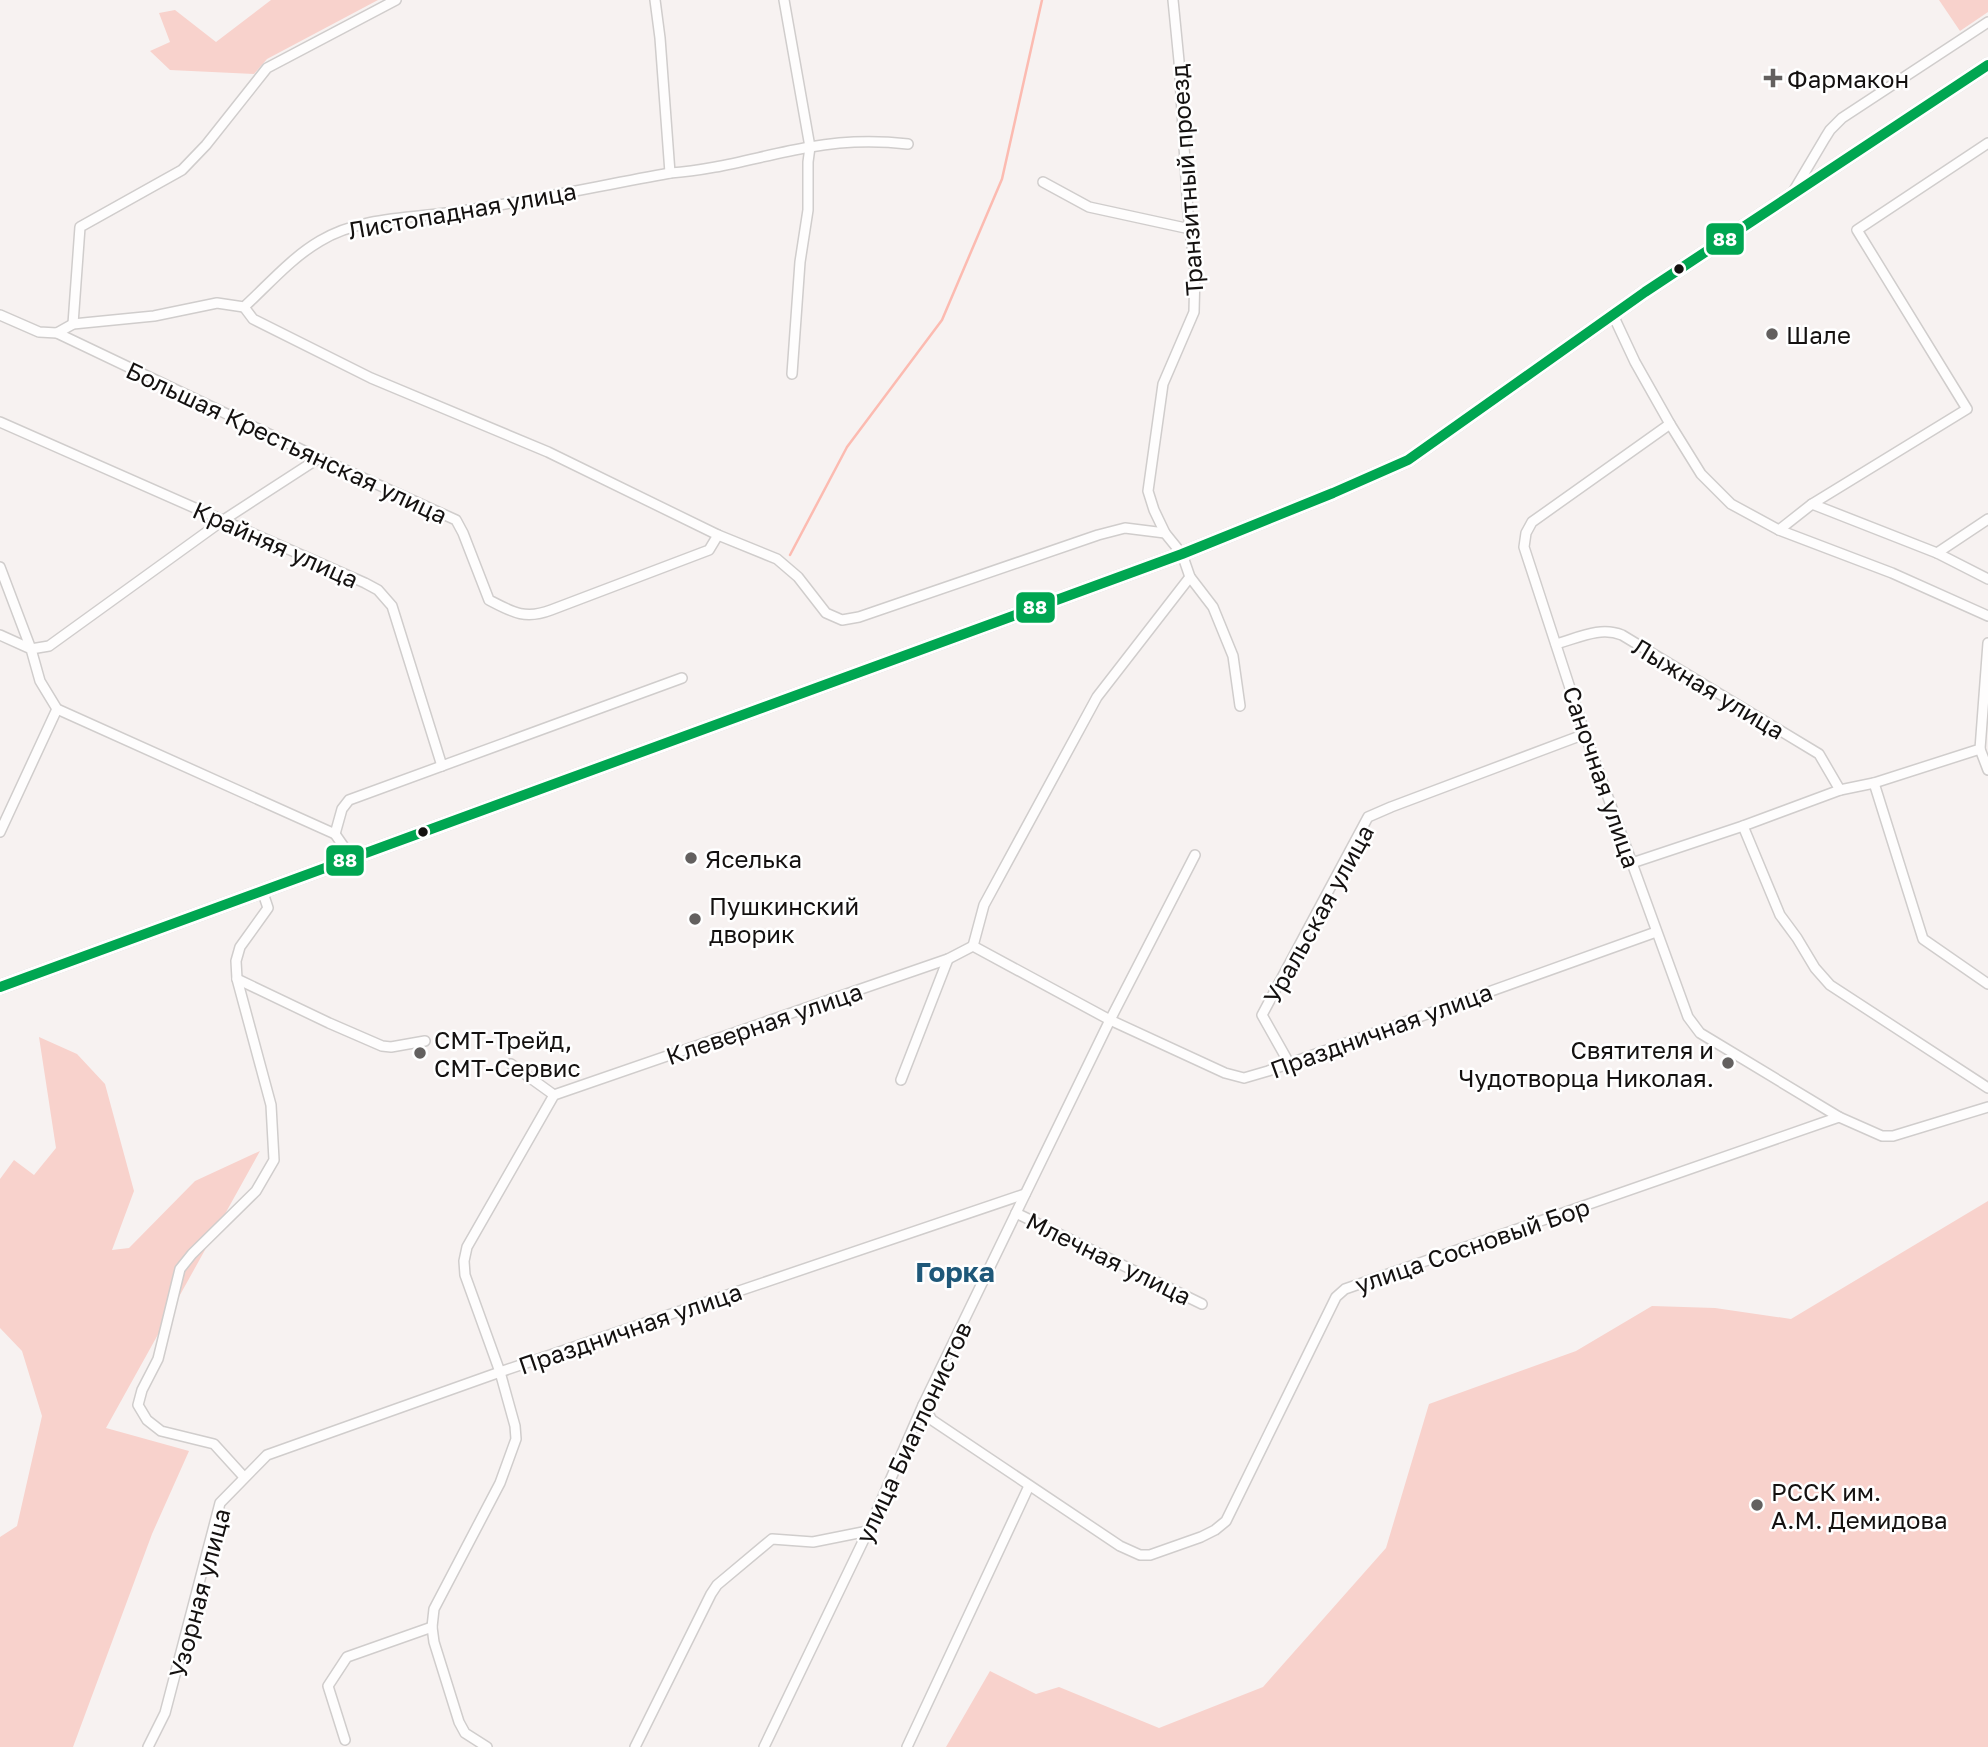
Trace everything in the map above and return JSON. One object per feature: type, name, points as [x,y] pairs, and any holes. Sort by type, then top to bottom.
[{"type":"main road","points":[[0,987],[1182,554],[1408,460],[1649,290],[1988,65]]},
{"type":"street","points":[[72,324],[80,227],[183,170],[267,68],[396,0]]},
{"type":"street","points":[[655,0],[670,173]]},
{"type":"street","points":[[784,0],[810,147],[808,209],[800,262],[792,374]]},
{"type":"street","name":"Транзитный проезд","points":[[1172,0],[1195,271],[1194,312],[1163,384],[1148,491],[1164,533],[1182,554]]},
{"type":"street","points":[[1793,193],[1825,138],[1837,123],[1988,22]]},
{"type":"street","name":"Листопадная улица","points":[[243,307],[319,241],[348,229],[398,217],[454,212],[670,173],[700,171],[810,147],[873,140],[908,144]]},
{"type":"street","points":[[1779,530],[1812,504],[1967,409],[1857,230],[1988,143]]},
{"type":"street","points":[[1043,182],[1089,207],[1190,229]]},
{"type":"street","points":[[57,334],[72,324],[154,316],[217,303],[243,307],[253,319],[371,378],[548,452],[718,536],[777,559],[798,577],[826,613],[842,620],[859,617],[1112,531],[1125,528],[1164,533]]},
{"type":"street","name":"Большая Крестьянская улица","points":[[0,315],[39,332],[57,334],[456,520],[489,600],[513,613],[537,615],[709,550],[718,536]]},
{"type":"street","points":[[1613,316],[1670,425],[1701,474],[1731,504],[1779,530],[1892,573],[1988,616]]},
{"type":"street","name":"Крайняя улица","points":[[0,422],[378,590],[392,606],[442,766]]},
{"type":"street","name":"Саночная улица","points":[[1670,425],[1532,522],[1526,533],[1524,547],[1584,734],[1688,1017],[1700,1033],[1839,1117]]},
{"type":"street","points":[[0,635],[31,649],[49,646],[222,522],[319,458]]},
{"type":"street","points":[[1812,504],[1937,553],[1988,579]]},
{"type":"street","points":[[1937,553],[1988,519]]},
{"type":"street","points":[[1182,554],[1190,577],[1213,607],[1233,656],[1240,706]]},
{"type":"street","points":[[0,567],[31,649],[40,681],[57,709],[335,834],[351,857]]},
{"type":"street","points":[[973,946],[984,905],[1097,697],[1190,577]]},
{"type":"street","name":"Лыжная улица","points":[[1556,644],[1602,631],[1622,635],[1819,754],[1840,790]]},
{"type":"street","points":[[1988,643],[1980,749],[1988,770]]},
{"type":"street","points":[[335,834],[342,809],[349,800],[682,678]]},
{"type":"street","points":[[0,832],[57,709]]},
{"type":"street","name":"Уральская улица","points":[[1289,1063],[1262,1015],[1368,817],[1584,734]]},
{"type":"street","points":[[1632,863],[1840,790],[1874,783],[1980,749]]},
{"type":"street","points":[[1874,783],[1923,939],[1988,984]]},
{"type":"street","points":[[1743,826],[1780,915],[1815,968],[1830,985],[1988,1088]]},
{"type":"street","name":"улица Биатлонистов","points":[[764,1747],[868,1531],[923,1405],[1110,1020],[1195,855]]},
{"type":"street","name":"Узорная улица","points":[[148,1747],[169,1702],[219,1503],[244,1478],[214,1444],[161,1431],[147,1420],[138,1405],[142,1390],[158,1359],[180,1269],[256,1191],[274,1160],[271,1105],[237,978],[236,961],[240,947],[268,908],[262,890]]},
{"type":"street","name":"Праздничная улица","points":[[973,946],[1110,1020],[1225,1073],[1244,1078],[1656,932]]},
{"type":"street","name":"Клеверная улица","points":[[554,1096],[948,959],[973,946]]},
{"type":"street","points":[[901,1080],[948,959]]},
{"type":"street","points":[[237,978],[382,1046],[425,1041]]},
{"type":"street","points":[[487,1747],[465,1733],[459,1722],[433,1642],[432,1627],[435,1609],[500,1483],[516,1439],[500,1372],[465,1275],[464,1261],[467,1247],[554,1096],[511,1064]]},
{"type":"street","points":[[1839,1117],[1882,1136],[1893,1136],[1988,1107]]},
{"type":"street","name":"улица Сосновый Бор","points":[[923,1405],[932,1420],[1029,1486],[1120,1546],[1140,1555],[1150,1555],[1201,1537],[1226,1521],[1336,1297],[1345,1289],[1839,1117]]},
{"type":"street","name":"Праздничная улица","points":[[244,1478],[267,1455],[500,1372],[1025,1194]]},
{"type":"street","name":"Млечная улица","points":[[1016,1213],[1202,1304]]},
{"type":"street","points":[[907,1747],[1029,1486]]},
{"type":"street","points":[[635,1747],[717,1585],[772,1539],[813,1542],[868,1531]]},
{"type":"street","points":[[345,1740],[328,1686],[347,1657],[432,1627]]},
{"type":"shaded area","points":[[271,0],[378,0],[267,59],[254,74],[170,70],[150,51],[170,42],[159,13],[175,10],[216,42]]},
{"type":"shaded area","points":[[1939,0],[1988,0],[1988,12],[1960,31]]},
{"type":"shaded area","points":[[39,1037],[77,1054],[105,1084],[134,1191],[112,1250],[129,1248],[195,1181],[260,1151],[106,1428],[189,1451],[152,1534],[73,1747],[0,1747],[0,1537],[17,1526],[42,1416],[22,1351],[0,1328],[0,1179],[14,1160],[34,1175],[56,1148]]},
{"type":"shaded area","name":"РССК им. А.М. Демидова","points":[[1988,1201],[1988,1747],[946,1747],[990,1671],[1036,1694],[1059,1687],[1159,1728],[1263,1687],[1386,1548],[1429,1404],[1576,1351],[1652,1306],[1715,1308],[1791,1319]]},
{"type":"waterway","points":[[790,555],[847,447],[942,320],[1002,179],[1042,0]]},
{"type":"transit line","name":"88","points":[[0,987],[1182,554],[1408,460],[1645,292],[1988,65]]},
{"type":"place","name":"Фармакон","points":[[1773,78]]},
{"type":"place","name":"Шале","points":[[1772,334]]},
{"type":"place","name":"Яселька","points":[[691,858]]},
{"type":"place","name":"Пушкинский дворик","points":[[695,919]]},
{"type":"place","name":"СМТ-Трейд, СМТ-Сервис","points":[[420,1053]]},
{"type":"place","name":"Святителя и Чудотворца Николая.","points":[[1728,1063]]},
{"type":"place","name":"РССК им. А.М. Демидова","points":[[1757,1505]]},
{"type":"district","name":"Горка","points":[[955,1271]]}]
